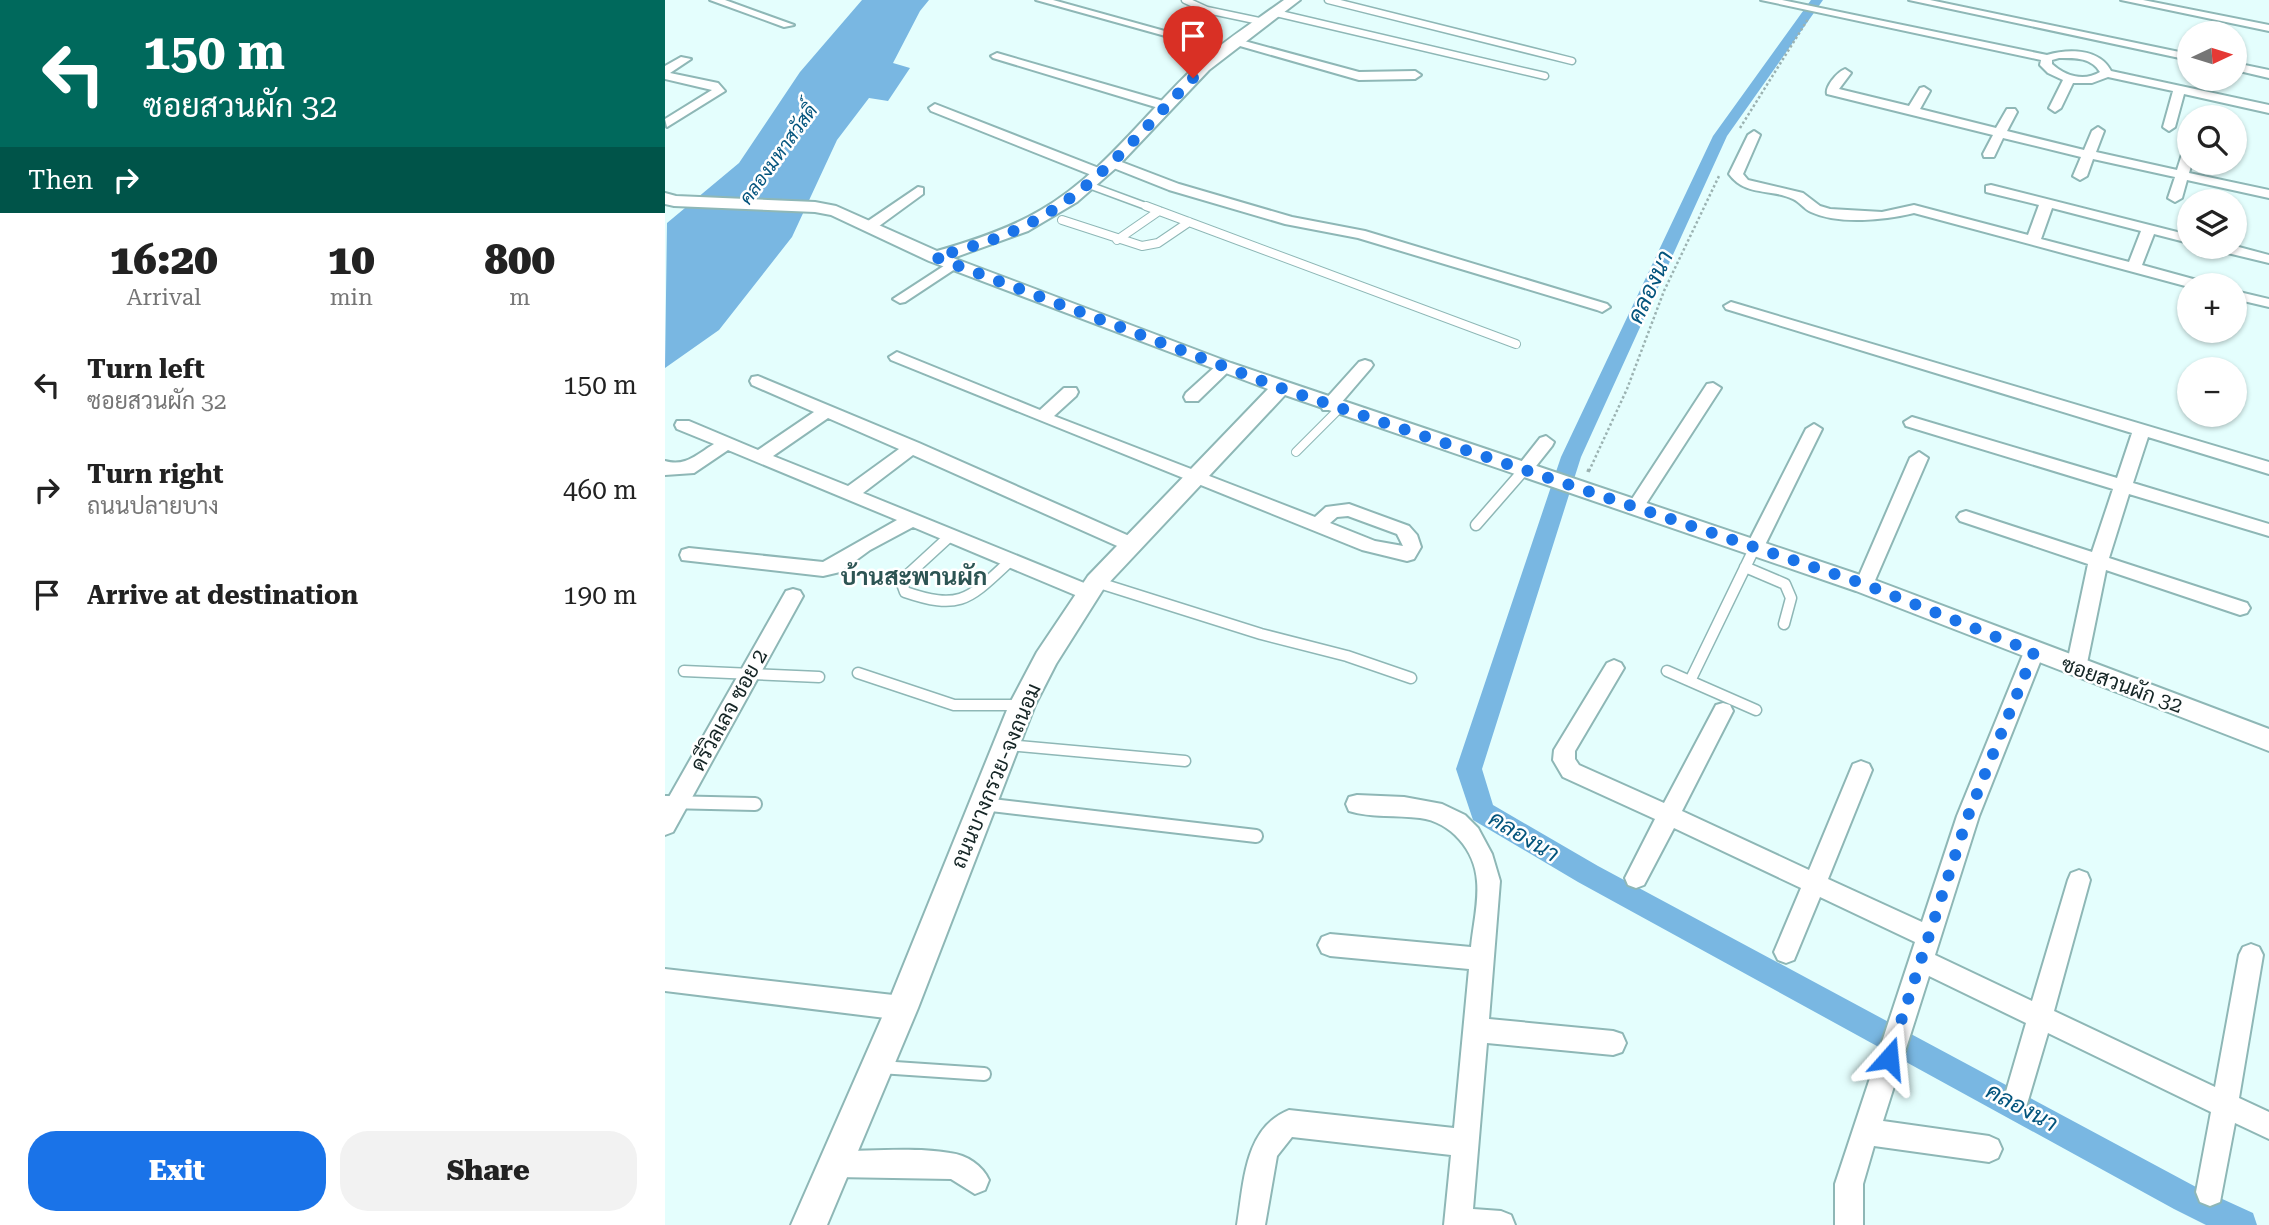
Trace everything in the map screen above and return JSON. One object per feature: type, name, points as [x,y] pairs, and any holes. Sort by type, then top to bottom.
[{"type":"street","points":[[715,0],[788,25]]},
{"type":"street","points":[[1041,0],[1359,76],[1415,75]]},
{"type":"street","points":[[900,299],[944,261],[1023,227],[1051,211],[1099,173],[1205,66],[1293,0]]},
{"type":"street","points":[[1766,0],[2047,58],[2059,55],[2081,56],[2101,63],[2106,73]]},
{"type":"street","points":[[1914,0],[2177,55]]},
{"type":"street","points":[[2126,0],[2269,28]]},
{"type":"street","points":[[2081,56],[2091,37]]},
{"type":"street","points":[[997,56],[1166,106]]},
{"type":"street","points":[[2047,58],[2046,65],[2051,71],[2070,78],[2093,79],[2106,73],[2177,90]]},
{"type":"street","points":[[665,73],[685,59]]},
{"type":"street","points":[[2247,69],[2269,74]]},
{"type":"street","points":[[665,73],[714,86],[719,91],[667,123]]},
{"type":"street","points":[[1845,73],[1831,92],[2177,174]]},
{"type":"street","points":[[2055,108],[2070,78]]},
{"type":"street","points":[[1912,111],[1924,91]]},
{"type":"street","points":[[2169,127],[2179,91]]},
{"type":"street","points":[[2184,91],[2269,109]]},
{"type":"street","points":[[935,108],[1099,173],[1174,187],[1290,221],[1360,234],[1602,307]]},
{"type":"street","points":[[1989,154],[2011,112]]},
{"type":"street","points":[[2080,176],[2098,131]]},
{"type":"street","points":[[1753,135],[1736,174],[1743,183],[1798,196],[1815,209],[1830,213],[1882,216],[1913,209],[2177,279]]},
{"type":"street","points":[[2175,198],[2182,175],[2269,194]]},
{"type":"street","points":[[1991,189],[2177,236]]},
{"type":"street","points":[[870,226],[918,191]]},
{"type":"street","name":"ซอยสวนผัก 32","points":[[669,200],[815,207],[836,211],[944,261],[1224,368],[1523,471],[1573,482],[1636,506],[1750,557],[1864,584],[2034,652],[2269,740]]},
{"type":"street","points":[[2033,242],[2047,204]]},
{"type":"street","points":[[2134,268],[2149,229]]},
{"type":"street","points":[[2247,254],[2269,259]]},
{"type":"street","points":[[2247,298],[2269,303]]},
{"type":"street","points":[[1731,306],[2269,468]]},
{"type":"street","points":[[897,357],[1318,525],[1401,554],[1408,554],[1412,547],[1403,530],[1349,510],[1332,511],[1318,525]]},
{"type":"street","points":[[1334,407],[1365,365]]},
{"type":"street","points":[[1192,397],[1224,368]]},
{"type":"street","points":[[758,381],[1130,544]]},
{"type":"street","name":"ถนนบางกรวย-จงถนอม","points":[[809,1225],[902,1008],[1022,705],[1046,659],[1092,587],[1193,477],[1281,388]]},
{"type":"street","points":[[1636,506],[1713,388]]},
{"type":"street","points":[[1042,416],[1070,392]]},
{"type":"street","points":[[759,457],[827,411]]},
{"type":"street","points":[[1912,422],[2269,530]]},
{"type":"street","points":[[683,425],[1010,561],[1092,587]]},
{"type":"street","points":[[1750,557],[1814,429]]},
{"type":"street","points":[[2076,668],[2098,562],[2121,485],[2142,429]]},
{"type":"street","points":[[1523,471],[1546,442]]},
{"type":"street","points":[[665,467],[670,471],[688,469],[727,443]]},
{"type":"street","points":[[849,494],[913,447]]},
{"type":"street","points":[[1864,584],[1919,458]]},
{"type":"street","points":[[1966,517],[2240,608]]},
{"type":"street","points":[[689,555],[824,569],[912,520]]},
{"type":"street","name":"ดรีวิลเลจ ซอย 2","points":[[665,825],[671,802],[793,596]]},
{"type":"street","points":[[1850,1225],[1849,1184],[1968,816],[2034,652]]},
{"type":"street","points":[[1614,667],[1565,750],[1564,760],[1571,771],[1669,814],[1814,884],[2040,1016],[2269,1126]]},
{"type":"street","points":[[1636,878],[1723,711]]},
{"type":"street","points":[[1786,952],[1861,770]]},
{"type":"street","points":[[1357,804],[1435,809],[1452,816],[1472,837],[1484,857],[1489,881],[1484,959],[1458,1224],[1501,1225]]},
{"type":"street","points":[[2018,1095],[2079,880]]},
{"type":"street","points":[[1330,946],[1484,959]]},
{"type":"street","points":[[2210,1192],[2251,955]]},
{"type":"street","points":[[665,980],[902,1008]]},
{"type":"street","points":[[1477,1030],[1613,1043]]},
{"type":"street","points":[[1251,1225],[1267,1147],[1278,1128],[1289,1123],[1466,1143]]},
{"type":"street","points":[[1866,1132],[1989,1149]]},
{"type":"street","points":[[835,1164],[951,1166],[963,1170],[975,1180]]},
{"type":"lane","points":[[1185,0],[1207,10],[1270,18],[1545,76]]},
{"type":"lane","points":[[1328,0],[1572,61]]},
{"type":"lane","points":[[1099,173],[1159,211],[1516,344]]},
{"type":"lane","points":[[1117,240],[1159,211]]},
{"type":"lane","points":[[1062,220],[1117,240],[1149,246],[1159,243],[1189,222]]},
{"type":"lane","points":[[1296,452],[1334,407]]},
{"type":"lane","points":[[1476,525],[1523,471]]},
{"type":"lane","points":[[950,536],[901,581],[905,592],[942,603],[962,602],[1010,561]]},
{"type":"lane","points":[[1690,681],[1750,557],[1788,587],[1793,603],[1784,624]]},
{"type":"lane","points":[[1092,587],[1347,656],[1411,678]]},
{"type":"lane","points":[[684,671],[819,677]]},
{"type":"lane","points":[[1667,671],[1756,710]]},
{"type":"lane","points":[[858,673],[954,705],[1022,705]]},
{"type":"lane","points":[[1006,745],[1185,761]]},
{"type":"lane","points":[[671,802],[755,804]]},
{"type":"lane","points":[[983,804],[1256,836]]},
{"type":"lane","points":[[877,1067],[984,1074]]},
{"type":"path","points":[[1738,138],[1743,120],[1805,22],[1816,10]]},
{"type":"path","points":[[1573,482],[1627,389],[1668,283],[1718,184],[1721,170]]},
{"type":"water","name":"คลองมหาสวัสดิ์","points":[[862,0],[929,0],[920,11],[893,63],[910,68],[888,101],[869,98],[837,140],[792,237],[719,330],[665,368],[667,223],[739,163],[800,72]]},
{"type":"waterway","name":"คลองนา","points":[[1817,0],[1720,136],[1571,457],[1469,769],[1482,812],[1588,874],[2185,1198],[2241,1225]]},
{"type":"district","name":"บ้านสะพานผัก","points":[[914,577]]},
{"type":"route","points":[[1193,78],[1111,162],[1051,211],[1023,227],[981,244],[935,257],[1329,406],[1864,584],[2034,652],[1968,816],[1889,1058]]}]
